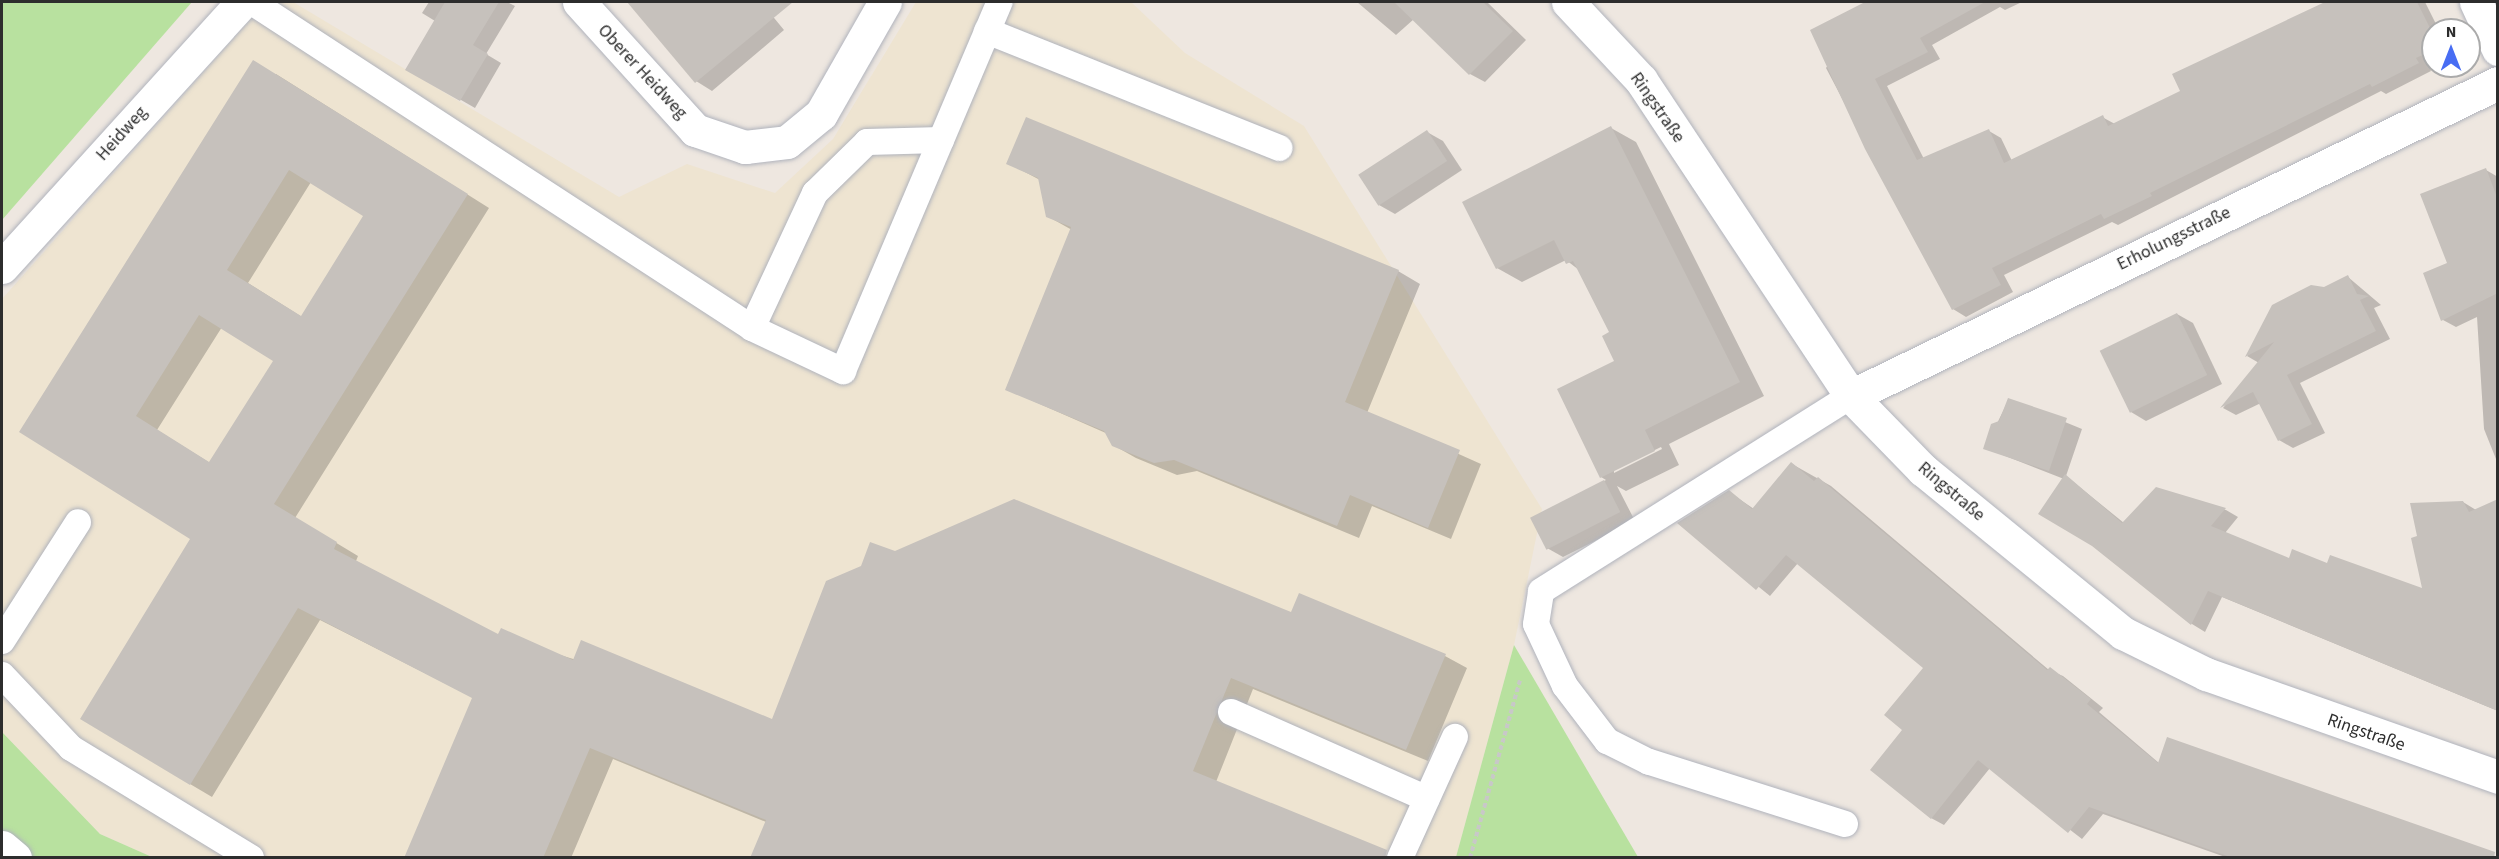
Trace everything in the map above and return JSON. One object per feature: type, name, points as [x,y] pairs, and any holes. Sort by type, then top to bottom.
[{"type":"street","name":"Heidweg","points":[[2,267],[242,2]]},
{"type":"street","name":"Oberer Heidweg","points":[[579,2],[695,130],[745,147],[787,142],[820,114],[885,2]]},
{"type":"street","name":"Ringstraße","points":[[1568,2],[1641,80],[1851,396],[1923,470],[2123,633],[2206,674],[2498,777]]},
{"type":"street","points":[[2475,2],[2498,49]]},
{"type":"street","name":"Erholungsstraße","points":[[1851,396],[2498,83]]},
{"type":"street","points":[[2,847],[15,858]]},
{"type":"lane","points":[[252,2],[752,328],[843,371],[1000,2]]},
{"type":"lane","points":[[987,30],[1280,148]]},
{"type":"lane","points":[[752,328],[815,193],[867,142],[941,140]]},
{"type":"lane","points":[[1845,824],[1649,762],[1607,741],[1565,686],[1536,624],[1541,591],[1851,396]]},
{"type":"lane","points":[[2,641],[78,522]]},
{"type":"lane","points":[[2,675],[71,748],[252,858]]},
{"type":"lane","points":[[1231,712],[1427,799]]},
{"type":"lane","points":[[1400,858],[1455,737]]},
{"type":"path","points":[[1470,858],[1536,624]]},
{"type":"shaded area","points":[[266,2],[293,2],[619,197],[687,164],[775,193],[833,139],[916,2],[1131,2],[1185,53],[1304,126],[1542,509],[1514,645],[1456,857],[152,857],[100,834],[2,732],[2,299]]},
{"type":"green space","points":[[2,2],[192,2],[2,220]]},
{"type":"green space","points":[[1514,645],[1638,857],[1456,857]]},
{"type":"green space","points":[[2,732],[100,834],[152,857],[2,857]]},
{"type":"building","points":[[445,2],[499,2],[473,45],[488,54],[460,101],[405,70]]},
{"type":"building","points":[[627,2],[793,2],[695,83]]},
{"type":"building","points":[[1394,2],[1483,2],[1513,31],[1469,75]]},
{"type":"building","points":[[1865,2],[1985,2],[1920,38],[1928,52],[1875,79],[1917,160],[1989,129],[2004,163],[2103,115],[2108,126],[2180,91],[2172,74],[2325,2],[2417,2],[2425,18],[2421,18],[2421,56],[2416,58],[2419,63],[2372,87],[2370,84],[2150,193],[2152,196],[2104,219],[2101,214],[1992,268],[2001,285],[1952,310],[1865,149],[1810,30]]},
{"type":"building","points":[[253,60],[468,194],[274,504],[337,542],[334,549],[498,634],[501,628],[573,660],[581,640],[772,719],[826,581],[861,566],[870,542],[895,551],[1014,499],[1291,612],[1299,593],[1446,654],[1406,750],[1231,678],[1193,771],[1387,850],[1385,858],[750,858],[766,820],[590,748],[543,858],[404,858],[472,698],[298,608],[190,785],[80,719],[190,539],[19,432]],"holes":[[[289,170],[363,216],[301,316],[227,270]],[[199,315],[273,361],[209,462],[136,416]]]},
{"type":"building","points":[[1026,117],[1399,270],[1345,402],[1460,450],[1428,528],[1350,495],[1337,526],[1174,460],[1154,463],[1112,446],[1104,431],[1005,390],[1071,227],[1046,217],[1038,178],[1006,164]]},
{"type":"building","points":[[1611,126],[1740,382],[1645,430],[1655,451],[1600,478],[1557,389],[1614,361],[1602,336],[1609,332],[1573,261],[1566,264],[1554,240],[1496,269],[1462,202]]},
{"type":"building","points":[[1427,130],[1447,161],[1378,206],[1358,175]]},
{"type":"building","points":[[2486,168],[2498,200],[2498,293],[2441,321],[2423,273],[2447,263],[2420,194]]},
{"type":"building","points":[[2348,275],[2357,294],[2369,296],[2360,300],[2376,331],[2287,375],[2312,424],[2278,441],[2253,392],[2220,408],[2274,342],[2245,357],[2272,305],[2311,285],[2324,287]]},
{"type":"building","points":[[2177,313],[2207,375],[2130,413],[2100,351]]},
{"type":"building","points":[[2008,398],[2067,418],[2049,471],[1983,449],[1991,424],[1999,421]]},
{"type":"building","points":[[1791,462],[1814,481],[1818,477],[2047,670],[2050,667],[2091,699],[2087,704],[2158,763],[2167,737],[2495,852],[2494,858],[2233,858],[2089,807],[2068,833],[1978,760],[1931,819],[1870,770],[1902,730],[1884,715],[1923,668],[1786,555],[1756,590],[1677,523],[1729,490],[1752,509]]},
{"type":"building","points":[[2065,474],[2122,523],[2156,487],[2226,508],[2211,526],[2289,558],[2292,549],[2327,563],[2330,555],[2422,588],[2411,538],[2417,536],[2410,503],[2463,501],[2469,512],[2498,499],[2498,711],[2208,591],[2191,625],[2092,546],[2038,514]]},
{"type":"building","points":[[1604,480],[1620,512],[1546,550],[1530,518]]}]
